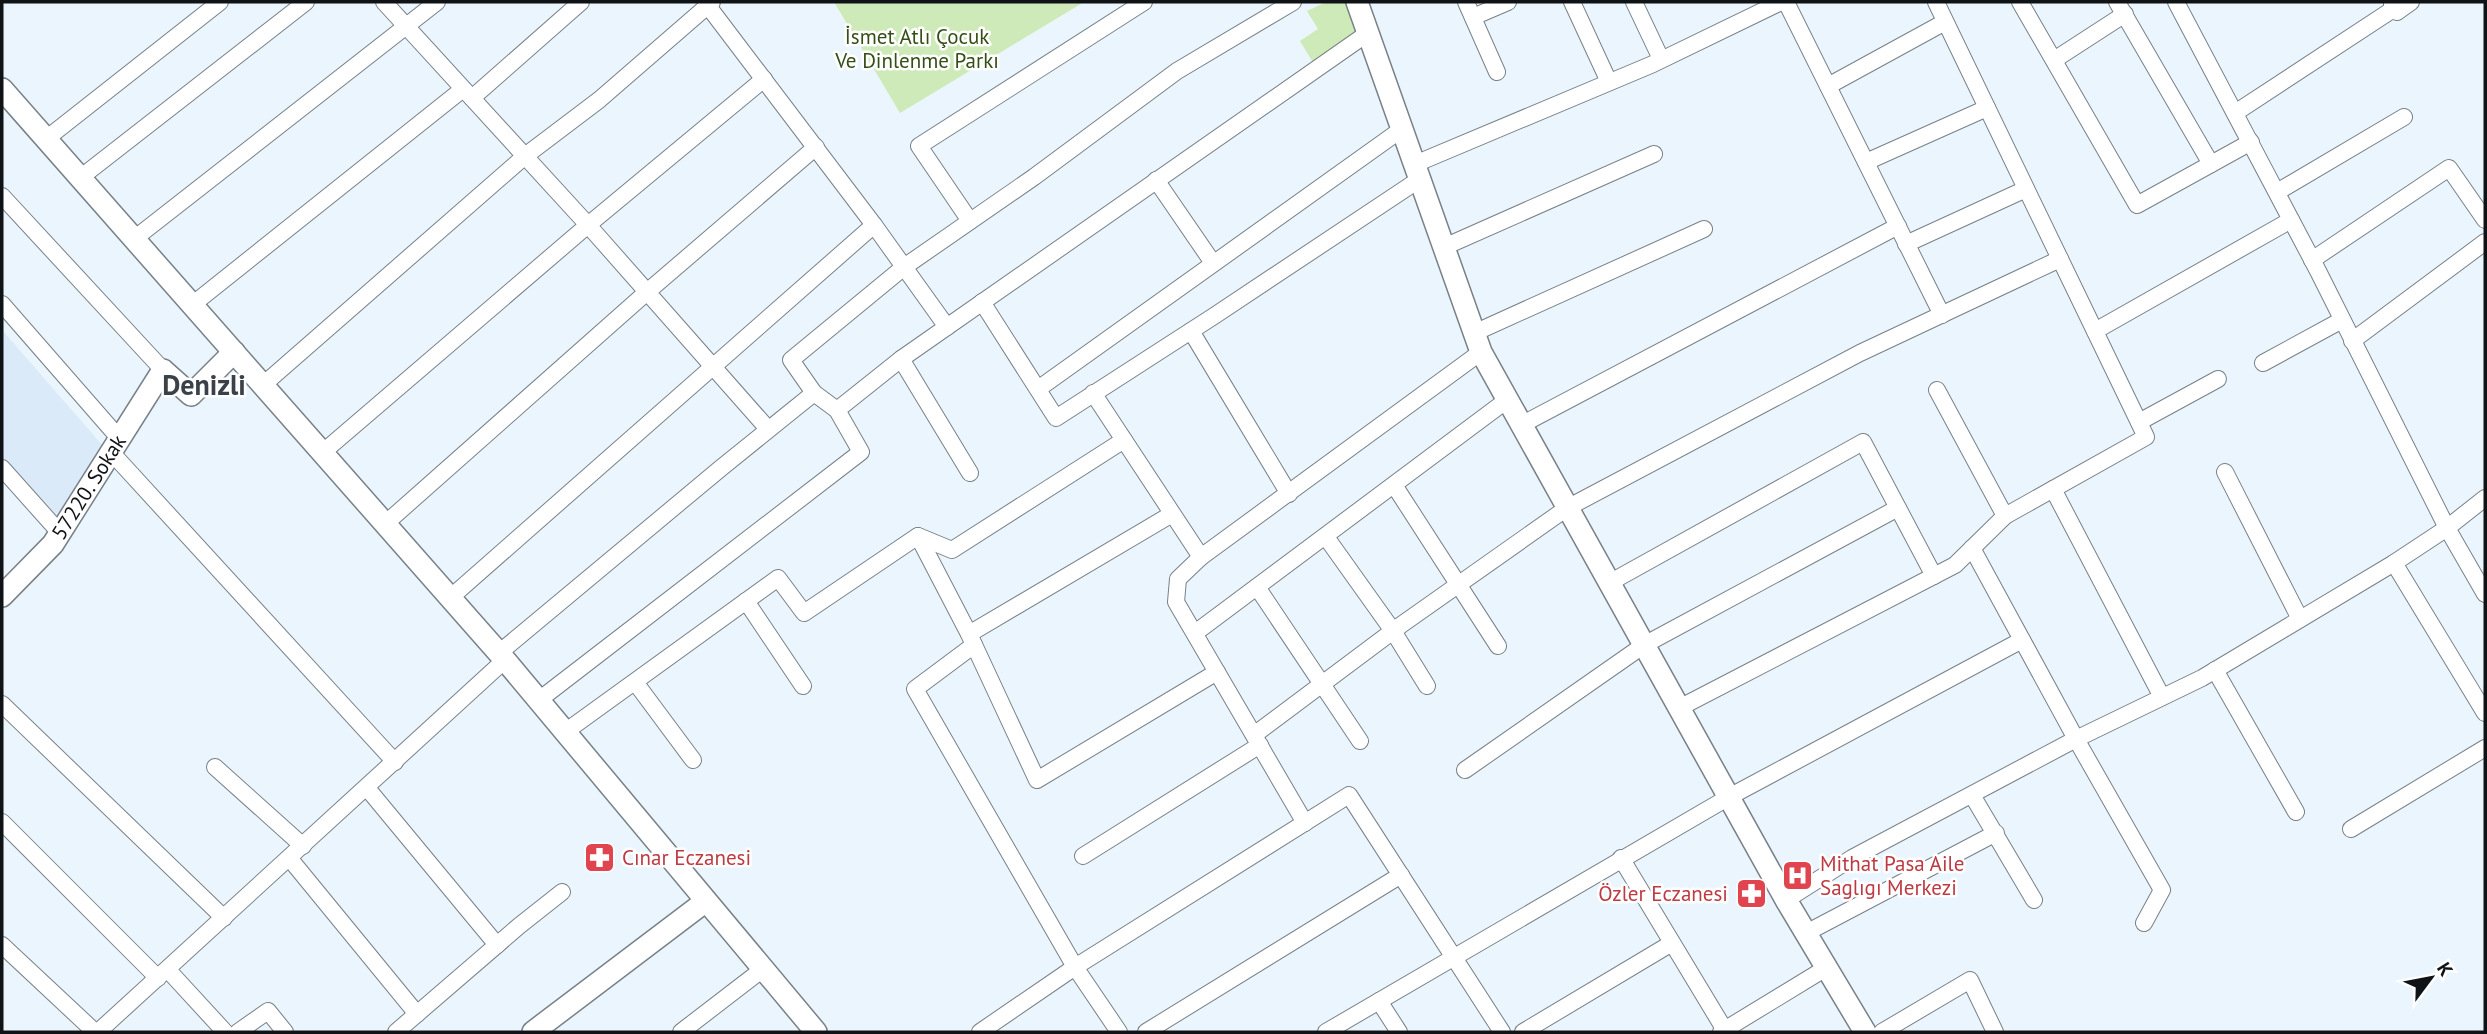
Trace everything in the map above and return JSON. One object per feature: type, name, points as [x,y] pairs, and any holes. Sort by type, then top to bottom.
[{"type":"street","points":[[46,139],[220,2]]},
{"type":"street","points":[[80,178],[306,2]]},
{"type":"street","points":[[384,2],[588,225],[768,429]]},
{"type":"street","points":[[134,239],[437,2]]},
{"type":"street","points":[[192,305],[468,94],[581,2]]},
{"type":"street","points":[[970,221],[919,146],[1143,2]]},
{"type":"street","points":[[539,700],[862,452],[837,410],[814,393],[790,360],[904,267],[1177,71],[1293,2]]},
{"type":"street","points":[[1357,2],[1478,342],[1507,400],[1728,797],[1865,1032]]},
{"type":"street","points":[[1466,2],[1497,72]]},
{"type":"street","points":[[1473,18],[1508,2]]},
{"type":"street","points":[[1572,2],[1609,82]]},
{"type":"street","points":[[1634,2],[1661,60]]},
{"type":"street","points":[[982,302],[1056,418],[1191,331],[1417,172],[1781,2]]},
{"type":"street","points":[[1786,2],[1941,315]]},
{"type":"street","points":[[1679,708],[1955,565],[2006,516],[2146,436],[1936,2]]},
{"type":"street","points":[[2021,2],[2137,205],[2250,142]]},
{"type":"street","points":[[2176,2],[2277,192],[2447,528],[2485,594]]},
{"type":"street","points":[[2235,113],[2393,5],[2397,12],[2411,2]]},
{"type":"street","points":[[263,385],[525,156],[598,100],[710,4],[947,327]]},
{"type":"street","points":[[2054,60],[2121,8],[2211,164]]},
{"type":"street","points":[[1828,86],[1945,22]]},
{"type":"street","points":[[837,410],[901,359],[1368,33]]},
{"type":"street","points":[[323,453],[588,225],[764,79]]},
{"type":"street","points":[[2,89],[502,656],[816,1032]]},
{"type":"street","points":[[1866,162],[1987,108]]},
{"type":"street","points":[[2277,192],[2404,117]]},
{"type":"street","points":[[1038,389],[1402,129]]},
{"type":"street","points":[[385,524],[647,292],[817,148]]},
{"type":"street","points":[[1444,247],[1654,155]]},
{"type":"street","points":[[2312,260],[2449,168],[2485,220]]},
{"type":"street","points":[[1156,180],[1213,264]]},
{"type":"street","points":[[1906,244],[2026,189]]},
{"type":"street","points":[[2,196],[163,370],[191,395],[234,352]]},
{"type":"street","points":[[2095,331],[2291,220]]},
{"type":"street","points":[[450,597],[874,225]]},
{"type":"street","points":[[1521,425],[1898,226]]},
{"type":"street","points":[[1305,823],[1176,602],[1178,579],[1201,557],[1289,494],[1478,342],[1704,229]]},
{"type":"street","points":[[2353,341],[2485,242]]},
{"type":"street","points":[[1083,856],[1257,740],[1323,683],[1567,508],[1836,366],[2060,259]]},
{"type":"street","points":[[2,304],[115,445],[395,762]]},
{"type":"street","points":[[2263,363],[2342,320]]},
{"type":"street","points":[[1191,331],[1289,494]]},
{"type":"street","points":[[901,359],[970,473]]},
{"type":"street","name":"57220. Sokak","points":[[2,596],[53,544],[163,370]]},
{"type":"street","points":[[2139,422],[2218,379]]},
{"type":"street","points":[[1937,390],[2006,516]]},
{"type":"street","points":[[2,945],[97,1032],[367,788],[502,656],[768,429],[814,393]]},
{"type":"street","points":[[1093,394],[1201,557]]},
{"type":"street","points":[[1195,633],[1507,400]]},
{"type":"street","points":[[918,536],[952,550],[1124,440]]},
{"type":"street","points":[[1609,583],[1863,442],[1934,576]]},
{"type":"street","points":[[2,468],[60,533]]},
{"type":"street","points":[[2225,472],[2300,619]]},
{"type":"street","points":[[1394,485],[1498,646]]},
{"type":"street","points":[[2053,489],[2162,697]]},
{"type":"street","points":[[1786,900],[1852,858],[2076,739],[2216,670],[2394,563],[2447,528],[2485,498]]},
{"type":"street","points":[[1465,770],[1644,645],[1898,508]]},
{"type":"street","points":[[1119,1032],[1074,967],[915,689],[971,639],[1172,514]]},
{"type":"street","points":[[565,732],[778,578],[804,613],[918,536]]},
{"type":"street","points":[[918,536],[971,639],[1037,780],[1217,672]]},
{"type":"street","points":[[1326,537],[1393,631],[1427,686]]},
{"type":"street","points":[[1972,548],[2162,890],[2144,923]]},
{"type":"street","points":[[2394,563],[2485,713]]},
{"type":"street","points":[[1257,587],[1360,741]]},
{"type":"street","points":[[746,601],[803,686]]},
{"type":"street","points":[[1326,1032],[1728,797],[2022,640]]},
{"type":"street","points":[[2216,670],[2296,812]]},
{"type":"street","points":[[635,682],[693,760]]},
{"type":"street","points":[[2,704],[224,918]]},
{"type":"street","points":[[2351,829],[2485,748]]},
{"type":"street","points":[[215,767],[303,846]]},
{"type":"street","points":[[367,788],[497,945]]},
{"type":"street","points":[[980,1032],[1074,967],[1349,795],[1502,1032]]},
{"type":"street","points":[[1972,795],[2034,900]]},
{"type":"street","points":[[2,822],[225,1032]]},
{"type":"street","points":[[1806,933],[1996,833]]},
{"type":"street","points":[[290,859],[417,1014]]},
{"type":"street","points":[[1621,859],[1724,1032],[1826,968]]},
{"type":"street","points":[[1146,1032],[1401,875]]},
{"type":"street","points":[[396,1032],[562,892]]},
{"type":"street","points":[[533,1032],[706,901]]},
{"type":"street","points":[[1523,1032],[1672,943]]},
{"type":"street","points":[[681,1032],[763,969]]},
{"type":"street","points":[[1882,1032],[1970,980],[1994,1032]]},
{"type":"street","points":[[1379,1001],[1399,1032]]},
{"type":"street","points":[[237,1032],[268,1011],[285,1032]]},
{"type":"shaded area","points":[[2,330],[117,462],[54,521],[2,462]]},
{"type":"green space","name":"İsmet Atlı Çocuk Ve Dinlenme Parkı","points":[[834,2],[1084,2],[900,113]]},
{"type":"green space","points":[[1326,2],[1349,2],[1362,37],[1317,69],[1300,41],[1318,29],[1307,11]]},
{"type":"place","name":"Cınar Eczanesi","points":[[599,858]]},
{"type":"place","name":"Mithat Pasa Aile Saglıgı Merkezi","points":[[1797,876]]},
{"type":"place","name":"Özler Eczanesi","points":[[1751,894]]},
{"type":"district","name":"Denizli","points":[[204,385]]}]
